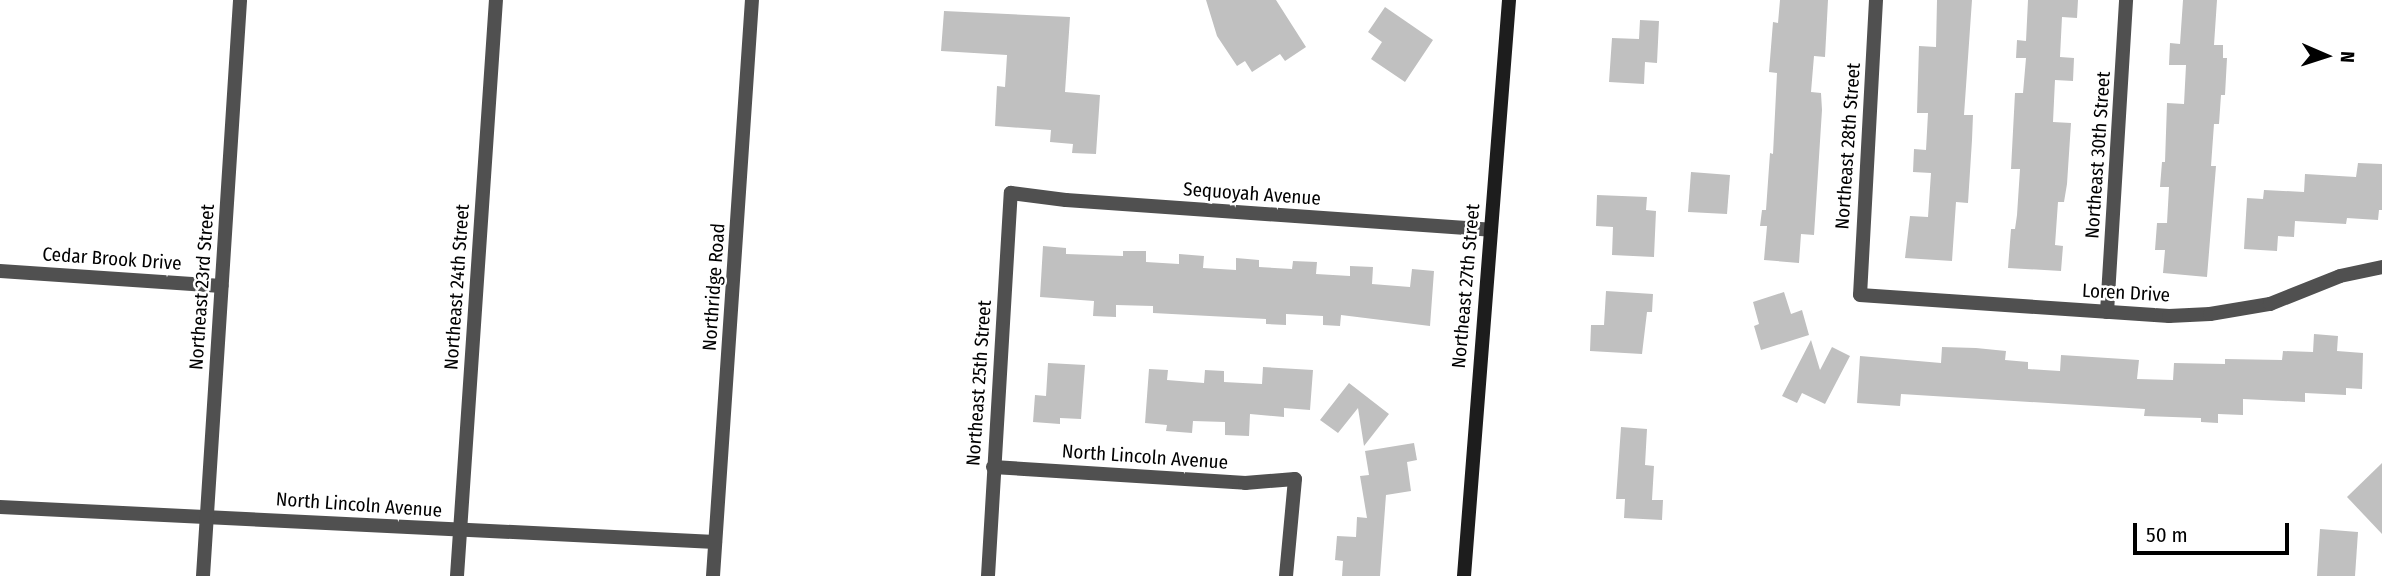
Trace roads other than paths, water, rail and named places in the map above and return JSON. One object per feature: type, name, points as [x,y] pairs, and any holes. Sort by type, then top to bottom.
[{"type":"street","name":"Northeast 23rd Street","points":[[203,576],[240,0]]},
{"type":"street","name":"Northeast 24th Street","points":[[457,576],[496,0]]},
{"type":"street","name":"Northridge Road","points":[[713,576],[752,0]]},
{"type":"street","name":"Northeast 27th Street","points":[[1464,576],[1509,0]]},
{"type":"street","name":"Northeast 28th Street","points":[[1860,295],[1876,0]]},
{"type":"street","name":"Northeast 30th Street","points":[[2107,312],[2126,0]]},
{"type":"street","name":"Sequoyah Avenue","points":[[1011,193],[1066,200],[1491,230]]},
{"type":"street","name":"Northeast 25th Street","points":[[988,576],[1011,193]]},
{"type":"street","name":"Loren Drive","points":[[1860,295],[2169,316],[2248,309],[2340,276],[2382,267]]},
{"type":"street","name":"Cedar Brook Drive","points":[[0,271],[221,286]]},
{"type":"street","name":"North Lincoln Avenue","points":[[993,467],[1245,482],[1295,479],[1286,576]]},
{"type":"street","name":"North Lincoln Avenue","points":[[0,507],[715,542]]}]
